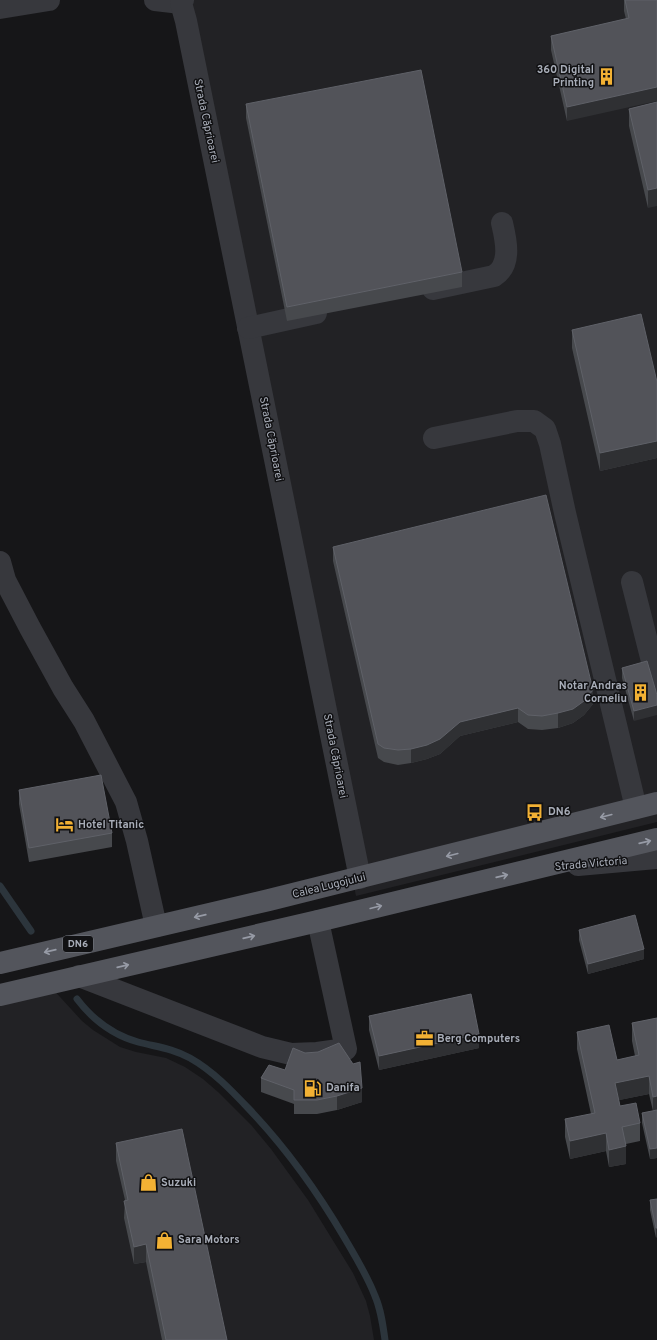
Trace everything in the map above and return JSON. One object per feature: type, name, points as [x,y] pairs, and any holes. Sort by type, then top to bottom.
[{"type":"main road","name":"Calea Lugojului","points":[[0,963],[360,878],[657,803]]},
{"type":"main road","points":[[0,995],[318,921],[657,839]]},
{"type":"street","points":[[0,8],[49,0]]},
{"type":"street","points":[[155,0],[182,1]]},
{"type":"street","name":"Strada Căprioarei","points":[[182,1],[360,878]]},
{"type":"street","points":[[417,292],[494,276],[501,272],[505,262],[507,244],[502,223]]},
{"type":"street","points":[[248,328],[333,310]]},
{"type":"street","points":[[434,438],[517,421],[534,421],[545,428],[636,808]]},
{"type":"street","points":[[0,562],[5,580],[30,628],[62,688],[84,721],[126,802],[137,841],[156,926]]},
{"type":"street","points":[[632,582],[657,681]]},
{"type":"street","name":"Strada Victoria","points":[[525,871],[657,858]]},
{"type":"street","points":[[79,976],[262,1047],[291,1054],[317,1053],[346,1049],[318,921]]},
{"type":"shaded area","points":[[178,0],[657,0],[657,822],[356,896]]},
{"type":"shaded area","points":[[50,986],[82,1021],[93,1030],[120,1047],[166,1058],[185,1067],[203,1079],[218,1092],[252,1126],[271,1149],[308,1200],[353,1273],[366,1301],[374,1340],[0,1340],[0,997]]},
{"type":"building","name":"360 Digital Printing","points":[[625,0],[657,0],[657,87],[567,107],[551,36],[629,18]]},
{"type":"building","points":[[421,70],[462,272],[287,307],[246,104]]},
{"type":"building","points":[[657,102],[657,188],[648,190],[629,109]]},
{"type":"building","points":[[641,314],[657,382],[657,441],[600,453],[572,330]]},
{"type":"building","points":[[546,495],[593,690],[584,701],[573,709],[542,716],[528,715],[518,708],[460,722],[440,739],[427,745],[411,749],[398,750],[384,748],[378,744],[333,547]]},
{"type":"building","name":"Notar Andras Corneliu","points":[[647,661],[657,695],[657,705],[634,711],[622,668]]},
{"type":"building","name":"Hotel Titanic","points":[[101,775],[112,833],[29,848],[19,790]]},
{"type":"building","points":[[635,915],[644,949],[588,964],[579,930]]},
{"type":"building","name":"Berg Computers","points":[[471,994],[479,1034],[379,1056],[369,1016]]},
{"type":"building","points":[[657,1018],[657,1096],[653,1097],[649,1076],[615,1083],[620,1106],[636,1103],[640,1123],[622,1127],[626,1146],[609,1150],[606,1133],[570,1141],[565,1119],[595,1113],[577,1032],[609,1025],[617,1060],[639,1055],[632,1023]]},
{"type":"building","name":"Danifa","points":[[339,1043],[353,1064],[360,1062],[362,1088],[337,1096],[317,1100],[294,1100],[294,1090],[261,1078],[269,1065],[285,1070],[293,1048],[305,1053],[318,1052]]},
{"type":"building","points":[[657,1110],[657,1148],[650,1149],[642,1113]]},
{"type":"building","name":"Sara Motors","points":[[182,1129],[227,1340],[166,1340],[146,1244],[134,1247],[124,1201],[128,1200],[116,1143]]},
{"type":"building","points":[[657,1199],[657,1228],[656,1228],[650,1200]]},
{"type":"waterway","points":[[0,886],[31,931]]},
{"type":"waterway","points":[[77,999],[90,1014],[112,1031],[138,1042],[177,1052],[198,1063],[228,1088],[263,1124],[312,1187],[357,1258],[377,1301],[382,1318],[385,1340]]},
{"type":"place","name":"360 Digital Printing","points":[[607,76]]},
{"type":"place","name":"Notar Andras Corneliu","points":[[640,692]]},
{"type":"place","name":"DN6","points":[[535,812]]},
{"type":"place","name":"Hotel Titanic","points":[[65,825]]},
{"type":"place","name":"Berg Computers","points":[[424,1039]]},
{"type":"place","name":"Danifa","points":[[313,1088]]},
{"type":"place","name":"Suzuki","points":[[148,1183]]},
{"type":"place","name":"Sara Motors","points":[[165,1240]]}]
